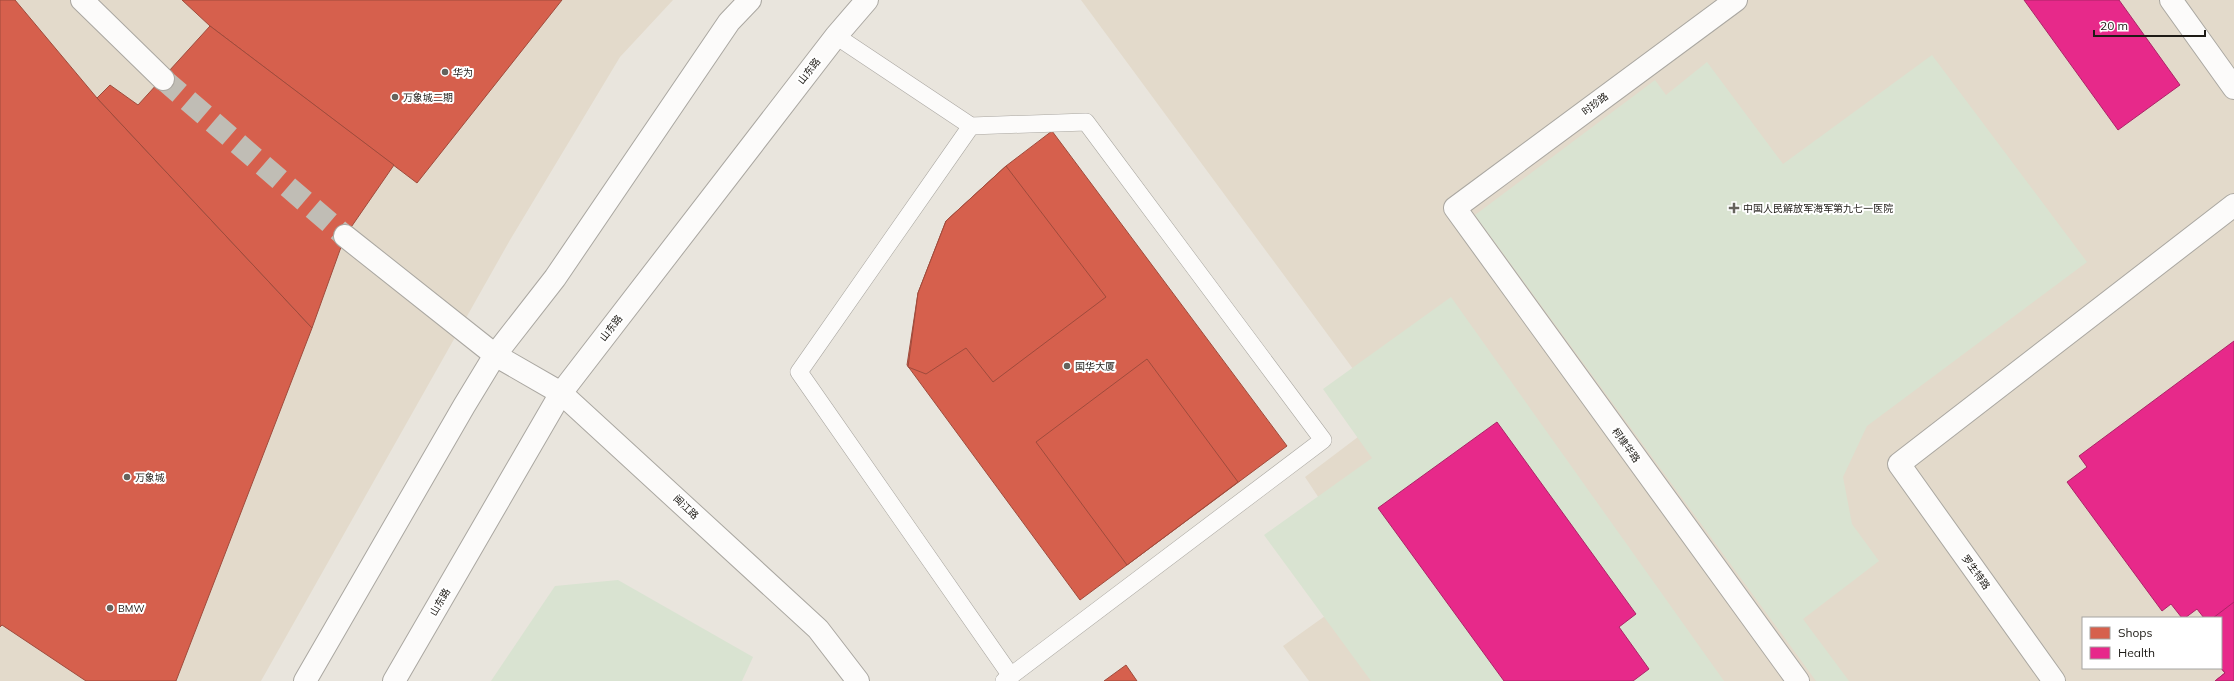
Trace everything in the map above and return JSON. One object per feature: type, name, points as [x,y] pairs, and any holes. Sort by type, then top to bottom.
[{"type":"street","points":[[82,0],[163,78]]},
{"type":"street","points":[[305,681],[464,406],[495,356],[555,278],[729,22],[750,0]]},
{"type":"street","name":"山东路","points":[[394,681],[561,393],[836,36],[867,0]]},
{"type":"street","name":"时珍路","points":[[1455,208],[1736,0]]},
{"type":"street","points":[[2171,0],[2234,88]]},
{"type":"street","name":"罗生特路","points":[[2054,681],[1899,464],[2234,205]]},
{"type":"street","name":"柯棣华路","points":[[1455,208],[1798,681]]},
{"type":"street","name":"闽江路","points":[[345,236],[495,356],[561,393],[818,629],[858,681]]},
{"type":"lane","points":[[836,36],[971,126],[1086,122],[1323,440],[1008,679],[799,372],[971,126]]},
{"type":"shaded area","points":[[0,0],[673,0],[620,57],[510,240],[261,681],[0,681]]},
{"type":"shaded area","name":"中国人民解放军海军第九七一医院","points":[[1081,0],[2234,0],[2234,681],[1309,681],[1283,646],[1374,581],[1305,477],[1387,415]]},
{"type":"green space","points":[[1932,55],[2087,262],[1867,426],[1843,477],[1852,524],[1879,561],[1803,619],[1849,681],[1816,681],[1475,215],[1655,80],[1666,95],[1707,62],[1783,164]]},
{"type":"green space","points":[[1451,297],[1724,681],[1371,681],[1264,535],[1372,458],[1323,389]]},
{"type":"green space","points":[[618,580],[753,657],[742,681],[491,681],[555,586]]},
{"type":"building: Shops","name":"万象城","points":[[0,0],[15,0],[97,98],[312,328],[176,681],[86,681],[2,625],[0,627]]},
{"type":"building: Shops","name":"万象城二期","points":[[182,0],[562,0],[417,183],[210,26]]},
{"type":"building: Shops","points":[[210,26],[394,165],[345,236],[312,328],[97,98],[110,85],[138,105]]},
{"type":"building: Shops","name":"国华大厦","points":[[1052,131],[1287,446],[1080,600],[907,365],[918,293],[946,221],[1006,166]]},
{"type":"building: Shops","points":[[1006,166],[1106,297],[993,382],[966,348],[926,374],[908,367],[918,293],[946,221]]},
{"type":"building: Shops","points":[[1147,359],[1238,482],[1127,565],[1036,442]]},
{"type":"building: Shops","points":[[1126,665],[1137,681],[1104,681]]},
{"type":"building: Health","points":[[2024,0],[2119,0],[2180,85],[2118,130]]},
{"type":"building: Health","points":[[2234,341],[2234,681],[2215,681],[2225,673],[2222,669],[2222,617],[2203,617],[2197,609],[2186,617],[2181,617],[2171,604],[2162,611],[2067,482],[2087,467],[2079,456]]},
{"type":"building: Health","points":[[1497,422],[1636,614],[1619,627],[1649,669],[1633,681],[1504,681],[1378,508]]},
{"type":"building: Health","points":[[2234,602],[2234,681],[2215,681],[2225,673],[2222,669],[2222,617],[2214,617]]},
{"type":"tunnel","points":[[163,79],[345,236]]},
{"type":"place","name":"华为","points":[[445,72]]},
{"type":"place","name":"万象城二期","points":[[395,97]]},
{"type":"place","name":"中国人民解放军海军第九七一医院","points":[[1734,208]]},
{"type":"place","name":"国华大厦","points":[[1067,366]]},
{"type":"place","name":"万象城","points":[[127,477]]},
{"type":"place","name":"BMW","points":[[110,608]]}]
